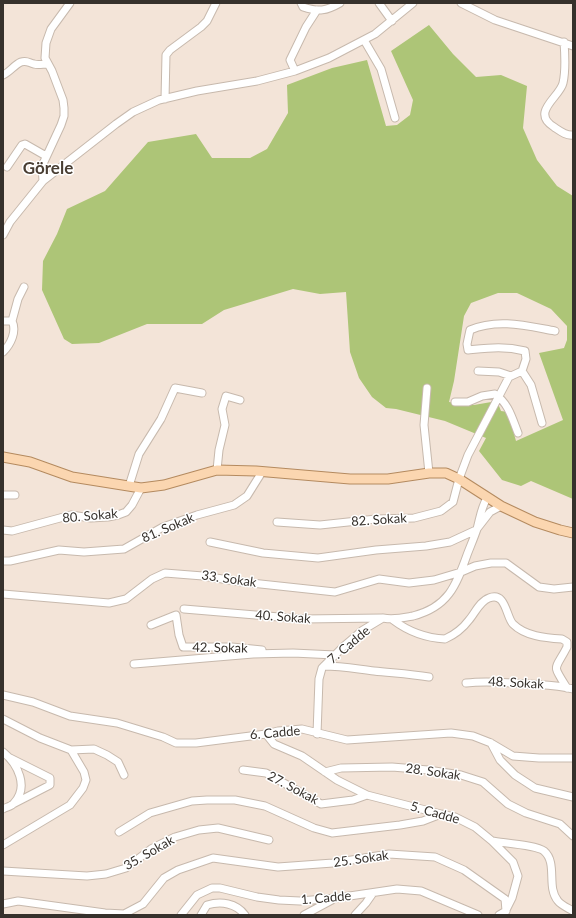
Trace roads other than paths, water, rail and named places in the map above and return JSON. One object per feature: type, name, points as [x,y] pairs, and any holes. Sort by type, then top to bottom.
[{"type":"main road","points":[[3,457],[30,462],[72,478],[141,488],[164,486],[217,470],[369,480],[388,479],[429,473],[446,473],[459,479],[501,506],[535,522],[573,533]]},
{"type":"street","points":[[43,181],[42,166],[54,143],[64,116],[63,100],[52,71],[45,58],[46,43],[51,29],[70,3]]},
{"type":"street","points":[[165,99],[166,55],[170,50],[201,27],[216,3]]},
{"type":"street","points":[[301,3],[303,7],[325,11],[340,3]]},
{"type":"street","points":[[379,3],[392,21]]},
{"type":"street","points":[[3,235],[7,220],[43,181],[124,118],[146,105],[197,91],[257,81],[295,71],[329,58],[364,40],[392,21],[413,3]]},
{"type":"street","points":[[461,3],[495,20],[573,46]]},
{"type":"street","points":[[295,71],[290,60],[306,27],[317,10]]},
{"type":"street","points":[[364,40],[381,69],[394,118]]},
{"type":"street","points":[[564,42],[565,54],[563,84],[550,101],[546,108],[545,114],[547,122],[565,134],[573,136]]},
{"type":"street","points":[[3,75],[8,73],[11,68],[22,62],[27,61],[35,64],[47,64]]},
{"type":"street","points":[[7,167],[22,145],[25,144],[46,156]]},
{"type":"street","points":[[3,352],[13,335],[14,327],[12,321],[18,299],[24,286]]},
{"type":"street","points":[[3,320],[12,321]]},
{"type":"street","points":[[478,371],[499,372],[511,376],[522,371],[526,359],[525,351],[503,347],[468,350],[467,344],[470,330],[480,325],[512,323],[556,331]]},
{"type":"street","points":[[522,371],[531,386],[542,423]]},
{"type":"street","name":"82. Sokak","points":[[277,522],[320,525],[414,518],[441,511],[453,502],[459,479],[468,455],[509,377],[511,376]]},
{"type":"street","points":[[128,486],[139,454],[162,419],[175,388],[202,393]]},
{"type":"street","points":[[427,388],[424,425],[429,473]]},
{"type":"street","points":[[455,402],[468,402],[482,396],[495,394],[499,396],[505,402],[512,416],[518,434]]},
{"type":"street","points":[[217,470],[219,450],[225,425],[222,409],[226,396],[240,400]]},
{"type":"street","name":"81. Sokak","points":[[3,560],[10,561],[59,550],[84,552],[124,549],[163,528],[197,515],[234,505],[247,496],[262,472]]},
{"type":"street","name":"80. Sokak","points":[[3,530],[12,531],[71,515],[91,518],[118,515],[126,512],[132,505],[141,488]]},
{"type":"street","points":[[3,494],[15,495]]},
{"type":"street","name":"7. Cadde","points":[[317,734],[319,679],[322,668],[363,630],[383,618],[393,620],[418,614],[432,609],[444,600],[452,591],[461,572],[476,530],[482,507],[488,498]]},
{"type":"street","points":[[210,542],[263,553],[318,558],[376,550],[426,546],[450,542],[476,530],[490,512],[501,506]]},
{"type":"street","name":"33. Sokak","points":[[3,594],[109,603],[126,599],[152,579],[165,573],[203,576],[242,582],[335,592],[379,579],[409,583],[434,580],[475,566],[491,563],[506,563],[539,587],[554,589],[573,587]]},
{"type":"street","points":[[393,620],[415,634],[445,639],[458,632],[482,603],[489,598],[495,597],[504,602],[512,623],[525,633],[562,639],[567,642],[567,647],[556,667],[556,672],[570,688]]},
{"type":"street","name":"40. Sokak","points":[[184,609],[303,619],[383,618]]},
{"type":"street","name":"42. Sokak","points":[[151,625],[176,615],[179,635],[184,647],[232,647],[293,653],[335,655]]},
{"type":"street","name":"42. Sokak","points":[[134,664],[253,654],[293,653]]},
{"type":"street","points":[[324,666],[345,666],[429,677]]},
{"type":"street","name":"48. Sokak","points":[[466,684],[501,681],[556,685],[570,688]]},
{"type":"street","name":"6. Cadde","points":[[3,695],[33,702],[70,716],[117,723],[163,737],[176,743],[196,743],[302,729],[317,734],[347,740],[451,733],[473,736],[491,743],[514,756],[573,758]]},
{"type":"street","points":[[3,719],[40,738],[71,750],[94,749],[107,755],[118,762],[124,775]]},
{"type":"street","name":"5. Cadde","points":[[266,734],[274,744],[302,756],[338,780],[367,795],[456,817],[475,827],[492,841],[513,862],[518,876],[508,913]]},
{"type":"street","points":[[491,743],[500,760],[515,775],[535,788],[573,797]]},
{"type":"street","points":[[3,845],[70,805],[78,795],[86,780],[84,772],[71,750]]},
{"type":"street","points":[[3,752],[10,758],[50,778],[50,785],[3,809]]},
{"type":"street","points":[[10,758],[21,780],[20,794],[13,804]]},
{"type":"street","name":"28. Sokak","points":[[325,772],[341,768],[392,767],[461,775],[483,782],[508,804],[526,813],[560,824],[573,836]]},
{"type":"street","name":"27. Sokak","points":[[243,770],[266,772],[321,804],[352,800],[367,795]]},
{"type":"street","points":[[119,832],[150,813],[192,801],[207,800],[235,800],[265,806],[314,828],[332,832],[400,825],[423,821],[441,814]]},
{"type":"street","name":"35. Sokak","points":[[3,871],[87,876],[106,874],[126,868],[152,849],[175,837],[199,830],[218,828],[269,840]]},
{"type":"street","points":[[492,841],[531,847],[544,851],[551,862],[552,891],[558,901],[573,911]]},
{"type":"street","name":"25. Sokak","points":[[3,904],[18,902],[105,914],[124,914],[143,904],[164,878],[194,863],[213,858],[278,867],[334,863],[389,854],[436,857],[464,870],[504,899],[508,913]]},
{"type":"street","name":"1. Cadde","points":[[181,915],[197,895],[212,888],[220,888],[279,900],[300,901],[336,898],[397,888],[421,891],[478,915]]},
{"type":"street","points":[[355,915],[373,893]]},
{"type":"street","points":[[304,915],[336,898]]},
{"type":"street","points":[[202,915],[207,905],[227,904],[237,908],[245,915]]},
{"type":"street","points":[[499,915],[508,913]]},
{"type":"district","name":"Görele","points":[[48,169]]}]
